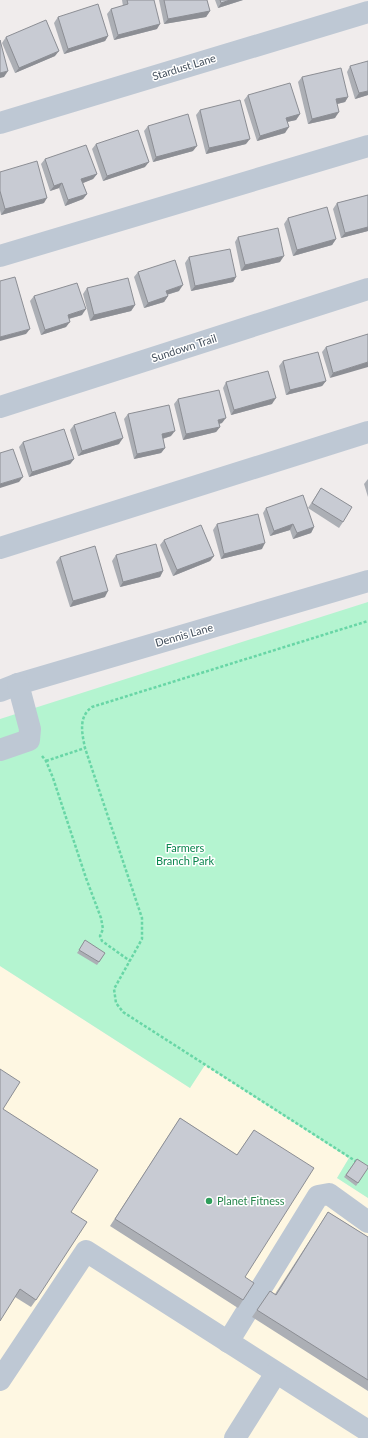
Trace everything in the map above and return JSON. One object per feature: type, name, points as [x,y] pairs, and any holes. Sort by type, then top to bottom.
[{"type":"street","name":"Stardust Lane","points":[[0,123],[368,12]]},
{"type":"street","points":[[0,256],[368,146]]},
{"type":"street","name":"Sundown Trail","points":[[0,407],[368,289]]},
{"type":"street","points":[[0,548],[368,432]]},
{"type":"street","name":"Dennis Lane","points":[[5,689],[368,581]]},
{"type":"street","points":[[0,750],[29,740],[30,729],[5,689]]},
{"type":"street","points":[[228,1342],[318,1196],[329,1194],[368,1222]]},
{"type":"street","points":[[0,1380],[86,1251],[368,1431]]},
{"type":"street","points":[[235,1438],[276,1373]]},
{"type":"path","points":[[360,1163],[123,1012],[116,1003],[114,989],[142,939],[142,918],[85,748],[82,733],[85,712],[92,707],[368,621]]},
{"type":"path","points":[[85,748],[46,761],[101,918],[103,929],[100,936],[102,941],[130,961]]},
{"type":"shaded area","points":[[0,966],[190,1088],[204,1065],[349,1158],[337,1178],[368,1198],[368,1438],[0,1438]]},
{"type":"green space","name":"Farmers Branch Park","points":[[368,602],[368,1198],[337,1178],[349,1158],[205,1065],[190,1088],[0,966],[0,719]]},
{"type":"building","points":[[127,0],[154,0],[160,24],[118,35],[111,9],[128,4]]},
{"type":"building","points":[[164,0],[207,0],[210,11],[168,19]]},
{"type":"building","points":[[220,0],[230,0],[221,3]]},
{"type":"building","points":[[98,4],[108,36],[68,49],[58,17]]},
{"type":"building","points":[[46,20],[59,51],[19,68],[6,37]]},
{"type":"building","points":[[0,40],[8,71],[0,73]]},
{"type":"building","points":[[368,61],[368,91],[359,93],[350,66]]},
{"type":"building","points":[[341,68],[348,97],[336,99],[339,112],[312,119],[302,77]]},
{"type":"building","points":[[290,83],[300,114],[286,118],[289,127],[260,136],[248,95]]},
{"type":"building","points":[[240,100],[250,139],[209,148],[200,110]]},
{"type":"building","points":[[188,114],[197,146],[156,157],[148,126]]},
{"type":"building","points":[[138,130],[149,162],[107,176],[96,144]]},
{"type":"building","points":[[86,145],[97,174],[81,179],[87,194],[68,200],[62,183],[54,186],[45,159]]},
{"type":"building","points":[[37,161],[47,198],[5,209],[0,191],[0,172]]},
{"type":"building","points":[[368,195],[368,227],[345,233],[337,203]]},
{"type":"building","points":[[327,207],[336,239],[297,250],[288,218]]},
{"type":"building","points":[[278,228],[284,256],[245,265],[238,237]]},
{"type":"building","points":[[230,249],[236,277],[195,286],[189,257]]},
{"type":"building","points":[[175,260],[183,285],[166,291],[168,296],[148,303],[138,272]]},
{"type":"building","points":[[15,277],[30,329],[0,337],[0,281]]},
{"type":"building","points":[[128,278],[135,305],[94,315],[87,288]]},
{"type":"building","points":[[77,283],[86,309],[68,315],[70,322],[45,330],[34,296]]},
{"type":"building","points":[[368,334],[368,362],[333,373],[326,347]]},
{"type":"building","points":[[318,352],[326,381],[290,390],[283,361]]},
{"type":"building","points":[[268,371],[276,398],[234,410],[226,382]]},
{"type":"building","points":[[219,390],[226,418],[218,420],[220,427],[186,434],[178,399]]},
{"type":"building","points":[[169,405],[175,431],[162,434],[165,448],[137,454],[128,414]]},
{"type":"building","points":[[115,412],[123,438],[82,451],[74,425]]},
{"type":"building","points":[[64,429],[74,459],[32,472],[23,442]]},
{"type":"building","points":[[13,449],[23,477],[0,484],[0,453]]},
{"type":"building","points":[[321,488],[352,507],[343,522],[312,503]]},
{"type":"building","points":[[303,495],[314,527],[297,533],[293,524],[274,531],[266,508]]},
{"type":"building","points":[[258,514],[265,543],[224,554],[217,524]]},
{"type":"building","points":[[201,525],[214,556],[177,570],[164,540]]},
{"type":"building","points":[[156,544],[163,571],[123,582],[116,555]]},
{"type":"building","points":[[95,546],[108,591],[73,601],[60,557]]},
{"type":"building","points":[[85,940],[105,953],[99,962],[79,950]]},
{"type":"building","points":[[0,1069],[20,1082],[3,1109],[98,1170],[71,1212],[87,1222],[36,1300],[20,1289],[0,1321]]},
{"type":"building","name":"Planet Fitness","points":[[180,1118],[237,1155],[254,1130],[314,1168],[245,1277],[254,1283],[243,1300],[115,1219]]},
{"type":"building","points":[[357,1159],[368,1166],[358,1183],[346,1175]]},
{"type":"building","points":[[328,1212],[368,1237],[368,1380],[257,1310],[270,1291],[276,1295]]},
{"type":"place","name":"Planet Fitness","points":[[209,1201]]}]
